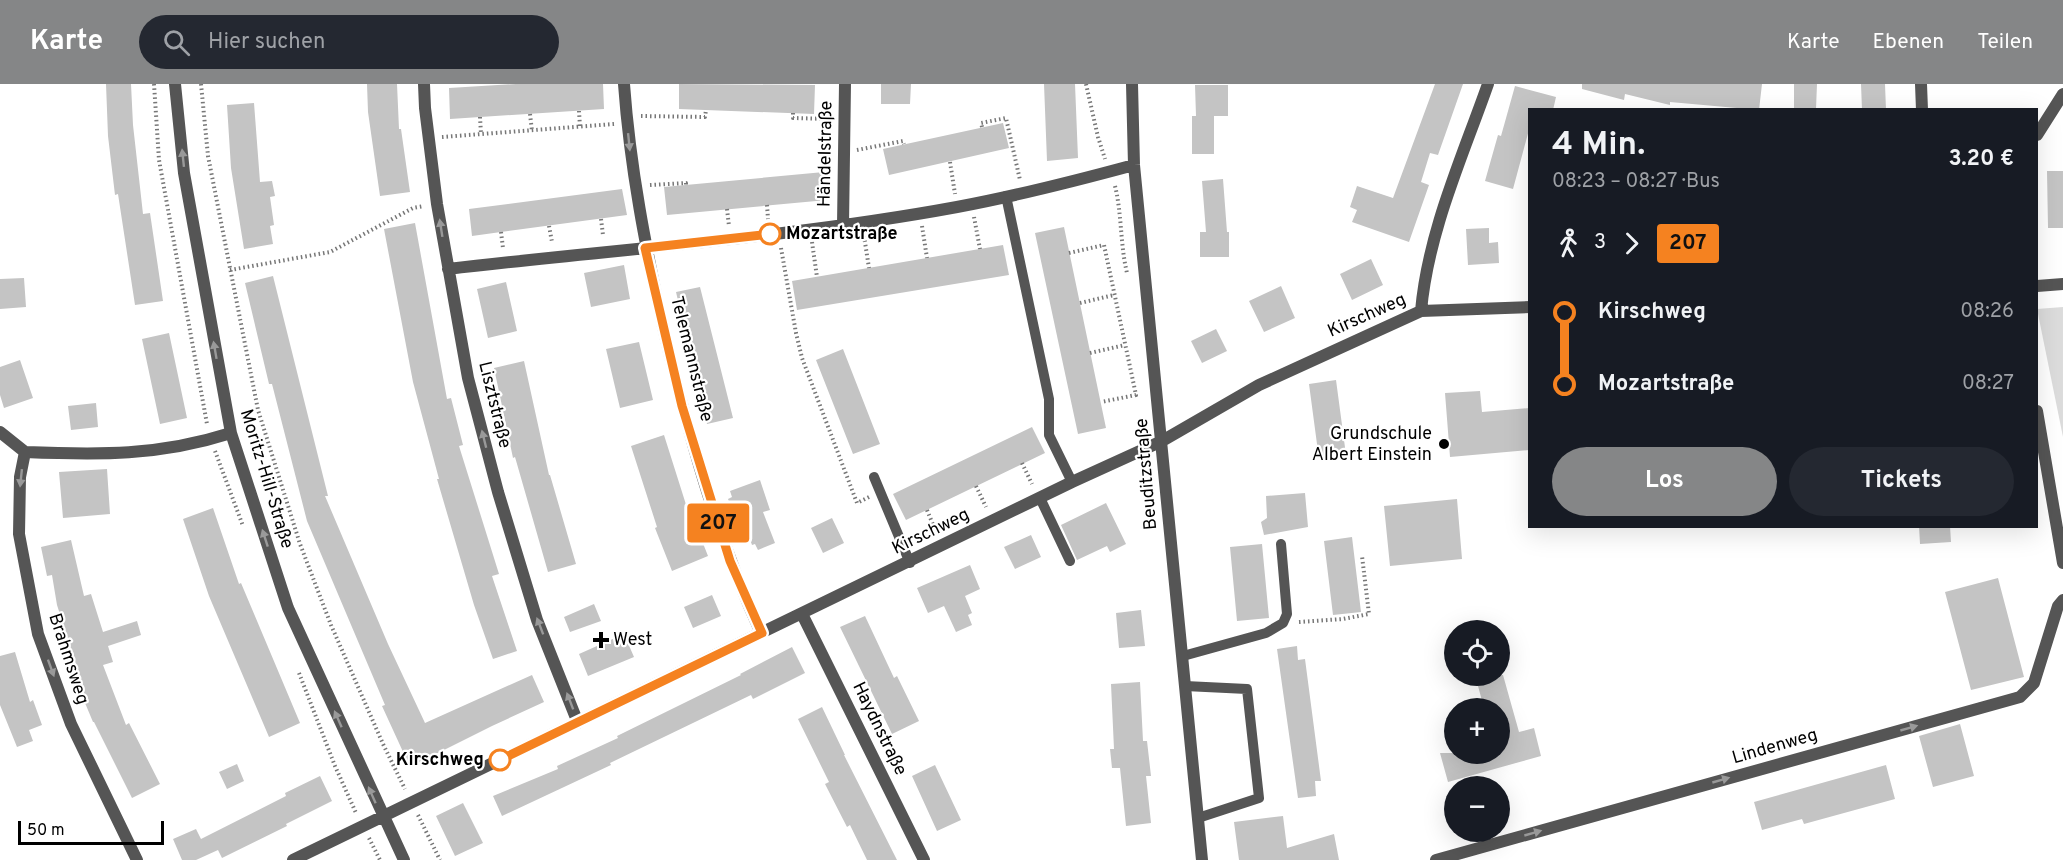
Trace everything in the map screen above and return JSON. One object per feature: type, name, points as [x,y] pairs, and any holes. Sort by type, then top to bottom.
[{"type":"street","name":"Moritz-Hill-Straße","points":[[175,84],[184,173],[231,433],[288,608],[404,860]]},
{"type":"street","name":"Lisztstraße","points":[[424,84],[437,204],[468,378],[498,492],[537,620],[578,723]]},
{"type":"street","name":"Telemannstraße","points":[[624,84],[635,186],[645,248],[682,406],[730,561],[762,633]]},
{"type":"street","name":"Händelstraße","points":[[843,225],[845,84]]},
{"type":"street","name":"Beuditzstraße","points":[[1132,84],[1134,165],[1202,860]]},
{"type":"street","points":[[1421,311],[1433,238],[1488,84]]},
{"type":"street","points":[[1921,84],[1922,108]]},
{"type":"street","points":[[2038,133],[2063,94]]},
{"type":"street","points":[[448,268],[843,225],[957,207],[1134,165]]},
{"type":"street","points":[[2038,286],[2063,284]]},
{"type":"street","name":"Kirschweg","points":[[293,860],[1072,482],[1162,441],[1259,385],[1421,311],[1528,307]]},
{"type":"street","points":[[2038,417],[2063,563]]},
{"type":"street","points":[[0,432],[25,452],[115,455],[183,447],[231,433]]},
{"type":"street","name":"Brahmsweg","points":[[25,452],[20,477],[19,534],[38,634],[71,724],[137,860]]},
{"type":"street","name":"Lindenweg","points":[[1436,860],[2020,697],[2034,683],[2058,606],[2063,600]]},
{"type":"street","name":"Haydnstraße","points":[[802,614],[924,860]]},
{"type":"lane","points":[[1006,196],[1049,399],[1049,435],[1072,482]]},
{"type":"lane","points":[[874,477],[910,562]]},
{"type":"lane","points":[[1040,498],[1070,561]]},
{"type":"lane","points":[[1183,656],[1266,633],[1283,623],[1287,614],[1281,544]]},
{"type":"lane","points":[[1185,686],[1247,689],[1259,798],[1198,818]]},
{"type":"path","points":[[201,84],[208,156],[258,411],[300,544],[331,625],[383,744],[440,860]]},
{"type":"path","points":[[1086,84],[1098,137],[1109,171]]},
{"type":"path","points":[[429,139],[580,127],[651,115],[705,117],[706,110]]},
{"type":"path","points":[[579,111],[580,127]]},
{"type":"path","points":[[793,113],[793,118],[845,119]]},
{"type":"path","points":[[530,114],[532,130]]},
{"type":"path","points":[[480,117],[481,134]]},
{"type":"path","points":[[982,127],[981,123],[1006,118],[1023,192]]},
{"type":"path","points":[[844,148],[864,149],[903,141],[904,144]]},
{"type":"path","points":[[950,162],[957,207]]},
{"type":"path","points":[[635,186],[686,183],[686,185]]},
{"type":"path","points":[[230,270],[330,252],[413,208],[437,204]]},
{"type":"path","points":[[973,213],[980,249]]},
{"type":"path","points":[[601,219],[603,235]]},
{"type":"path","points":[[921,223],[927,258]]},
{"type":"path","points":[[549,226],[552,242]]},
{"type":"path","points":[[501,232],[503,248]]},
{"type":"path","points":[[779,233],[802,358],[857,503],[880,492]]},
{"type":"path","points":[[863,233],[869,268]]},
{"type":"path","points":[[811,240],[817,277]]},
{"type":"path","points":[[1069,253],[1104,245],[1136,394],[1101,402]]},
{"type":"path","points":[[1080,303],[1114,295]]},
{"type":"path","points":[[1090,353],[1125,345]]},
{"type":"path","points":[[1022,463],[1040,498]]},
{"type":"path","points":[[976,486],[993,521]]},
{"type":"path","points":[[927,510],[942,546]]},
{"type":"path","points":[[1283,623],[1343,619],[1369,614],[1362,556]]},
{"type":"shaded area","points":[[2063,307],[2063,437],[2038,314],[2038,309]]},
{"type":"building","points":[[106,84],[131,84],[143,214],[150,213],[163,301],[135,305],[118,194],[115,195],[108,136]]},
{"type":"building","points":[[367,84],[397,84],[399,129],[401,129],[410,192],[380,196],[368,112]]},
{"type":"building","points":[[516,84],[603,84],[604,109],[450,119],[449,88]]},
{"type":"building","points":[[679,84],[815,85],[814,114],[679,109]]},
{"type":"building","points":[[881,84],[911,84],[910,104],[881,104]]},
{"type":"building","points":[[1044,84],[1075,84],[1078,158],[1047,161]]},
{"type":"building","points":[[1435,84],[1463,84],[1438,155],[1430,153],[1421,182],[1429,185],[1409,242],[1352,222],[1357,210],[1350,207],[1357,186],[1393,198]]},
{"type":"building","points":[[1582,84],[1762,84],[1759,108],[1670,102],[1670,105],[1625,94],[1624,100],[1582,89]]},
{"type":"building","points":[[1794,84],[1817,84],[1816,108],[1794,108]]},
{"type":"building","points":[[1861,84],[1885,84],[1886,108],[1862,108]]},
{"type":"building","points":[[1195,85],[1228,85],[1228,116],[1214,116],[1214,154],[1192,154],[1192,116],[1196,116]]},
{"type":"building","points":[[1515,86],[1556,97],[1553,108],[1528,108],[1528,133],[1513,189],[1485,181],[1498,135],[1501,136]]},
{"type":"building","points":[[254,103],[260,182],[272,181],[275,196],[270,197],[274,225],[270,226],[273,244],[244,249],[231,168],[227,105]]},
{"type":"building","points":[[1003,123],[1009,148],[889,175],[883,149]]},
{"type":"building","points":[[2047,171],[2063,171],[2063,228],[2048,228]]},
{"type":"building","points":[[824,172],[827,200],[667,215],[664,187]]},
{"type":"building","points":[[1223,179],[1227,232],[1229,232],[1229,257],[1200,257],[1200,232],[1206,232],[1202,181]]},
{"type":"building","points":[[622,189],[627,215],[472,236],[469,209]]},
{"type":"building","points":[[415,223],[447,399],[451,398],[463,445],[459,446],[499,574],[492,576],[517,651],[493,659],[474,605],[437,479],[439,479],[413,382],[384,229]]},
{"type":"building","points":[[1064,227],[1106,428],[1078,434],[1035,233]]},
{"type":"building","points":[[1489,228],[1489,243],[1498,242],[1499,263],[1468,265],[1466,229]]},
{"type":"building","points":[[1003,245],[1009,275],[797,310],[792,281]]},
{"type":"building","points":[[1371,259],[1383,285],[1352,300],[1340,274]]},
{"type":"building","points":[[624,265],[630,299],[591,307],[584,273]]},
{"type":"building","points":[[273,276],[328,496],[325,496],[388,644],[425,723],[532,675],[544,702],[410,767],[382,706],[385,705],[307,521],[272,384],[269,384],[245,283]]},
{"type":"building","points":[[24,278],[26,307],[0,309],[0,279]]},
{"type":"building","points":[[506,282],[517,331],[488,338],[477,289]]},
{"type":"building","points":[[1281,286],[1295,318],[1264,332],[1249,301]]},
{"type":"building","points":[[700,287],[733,418],[707,424],[676,292]]},
{"type":"building","points":[[1216,329],[1227,351],[1202,363],[1191,341]]},
{"type":"building","points":[[169,333],[187,418],[160,424],[142,339]]},
{"type":"building","points":[[639,342],[653,400],[620,408],[606,349]]},
{"type":"building","points":[[843,349],[880,444],[853,454],[816,360]]},
{"type":"building","points":[[20,360],[33,398],[4,408],[0,395],[0,367]]},
{"type":"building","points":[[524,361],[549,475],[576,564],[548,572],[515,457],[513,458],[494,368]]},
{"type":"building","points":[[1336,380],[1346,455],[1319,459],[1309,384]]},
{"type":"building","points":[[1480,391],[1482,412],[1528,408],[1528,450],[1450,457],[1445,393]]},
{"type":"building","points":[[96,403],[98,427],[71,430],[68,406]]},
{"type":"building","points":[[1032,427],[1045,453],[906,520],[893,494]]},
{"type":"building","points":[[664,435],[689,514],[691,513],[708,556],[672,571],[655,528],[657,527],[631,446]]},
{"type":"building","points":[[107,469],[110,514],[63,518],[59,472]]},
{"type":"building","points":[[760,480],[770,510],[763,512],[775,543],[758,550],[755,544],[752,545],[743,519],[740,520],[738,513],[734,515],[728,499],[732,497],[730,491]]},
{"type":"building","points":[[1305,493],[1308,527],[1264,535],[1261,522],[1267,518],[1266,496]]},
{"type":"building","points":[[1457,499],[1462,559],[1390,566],[1384,506]]},
{"type":"building","points":[[1106,503],[1126,544],[1110,552],[1107,546],[1077,560],[1061,525]]},
{"type":"building","points":[[213,508],[239,584],[241,583],[300,723],[269,737],[209,596],[183,519]]},
{"type":"building","points":[[832,518],[844,543],[823,553],[811,528]]},
{"type":"building","points":[[1919,528],[1950,528],[1951,542],[1920,544]]},
{"type":"building","points":[[1031,535],[1041,557],[1015,569],[1004,547]]},
{"type":"building","points":[[1352,537],[1361,612],[1333,615],[1324,541]]},
{"type":"building","points":[[71,540],[84,596],[91,594],[103,632],[137,621],[141,635],[108,646],[113,662],[103,665],[126,725],[129,723],[160,784],[132,798],[93,722],[80,691],[84,689],[57,605],[52,575],[47,576],[41,547]]},
{"type":"building","points":[[1262,544],[1269,618],[1237,621],[1230,547]]},
{"type":"building","points":[[970,565],[980,589],[965,596],[972,613],[968,615],[972,625],[956,632],[944,606],[928,613],[917,588]]},
{"type":"building","points":[[1998,578],[2024,677],[1971,690],[1945,592]]},
{"type":"building","points":[[712,595],[721,616],[693,628],[684,607]]},
{"type":"building","points":[[594,604],[601,621],[570,632],[564,617]]},
{"type":"building","points":[[1141,610],[1145,646],[1119,648],[1116,613]]},
{"type":"building","points":[[865,616],[894,678],[897,676],[919,721],[892,734],[840,627]]},
{"type":"building","points":[[624,634],[634,657],[588,676],[579,654]]},
{"type":"building","points":[[1297,646],[1298,660],[1305,659],[1321,781],[1315,781],[1316,796],[1298,798],[1277,649]]},
{"type":"building","points":[[792,647],[805,673],[753,699],[751,695],[502,816],[493,796],[558,769],[557,766],[618,738],[617,736],[741,675]]},
{"type":"building","points":[[15,652],[30,702],[33,700],[42,725],[29,730],[33,741],[17,747],[0,705],[0,656]]},
{"type":"building","points":[[1140,682],[1143,741],[1147,741],[1151,776],[1146,776],[1151,823],[1126,826],[1120,768],[1112,768],[1110,749],[1114,749],[1111,684]]},
{"type":"building","points":[[1478,686],[1506,686],[1509,698],[1481,698]]},
{"type":"building","points":[[1510,700],[1519,732],[1534,728],[1541,756],[1469,776],[1446,776],[1440,753],[1444,753],[1444,764],[1510,764]]},
{"type":"building","points":[[822,707],[897,860],[867,860],[850,825],[847,827],[825,784],[829,782],[798,719]]},
{"type":"building","points":[[1960,724],[1974,776],[1933,787],[1919,736]]},
{"type":"building","points":[[237,764],[244,781],[227,789],[219,772]]},
{"type":"building","points":[[935,765],[961,820],[937,831],[912,776]]},
{"type":"building","points":[[1886,765],[1895,799],[1804,824],[1802,819],[1762,830],[1754,802]]},
{"type":"building","points":[[320,776],[332,801],[222,858],[218,850],[196,860],[182,860],[173,839],[196,829],[201,839]]},
{"type":"building","points":[[463,803],[483,843],[455,856],[436,816]]},
{"type":"building","points":[[1283,816],[1287,848],[1334,834],[1339,860],[1239,860],[1234,822]]},
{"type":"bus line","name":"207","points":[[500,760],[762,633],[730,561],[682,406],[645,248],[770,234]]},
{"type":"place","name":"Mozartstraße","points":[[770,234]]},
{"type":"place","name":"Grundschule Albert Einstein","points":[[1444,444]]},
{"type":"place","name":"West","points":[[601,640]]},
{"type":"place","name":"Kirschweg","points":[[500,760]]}]
